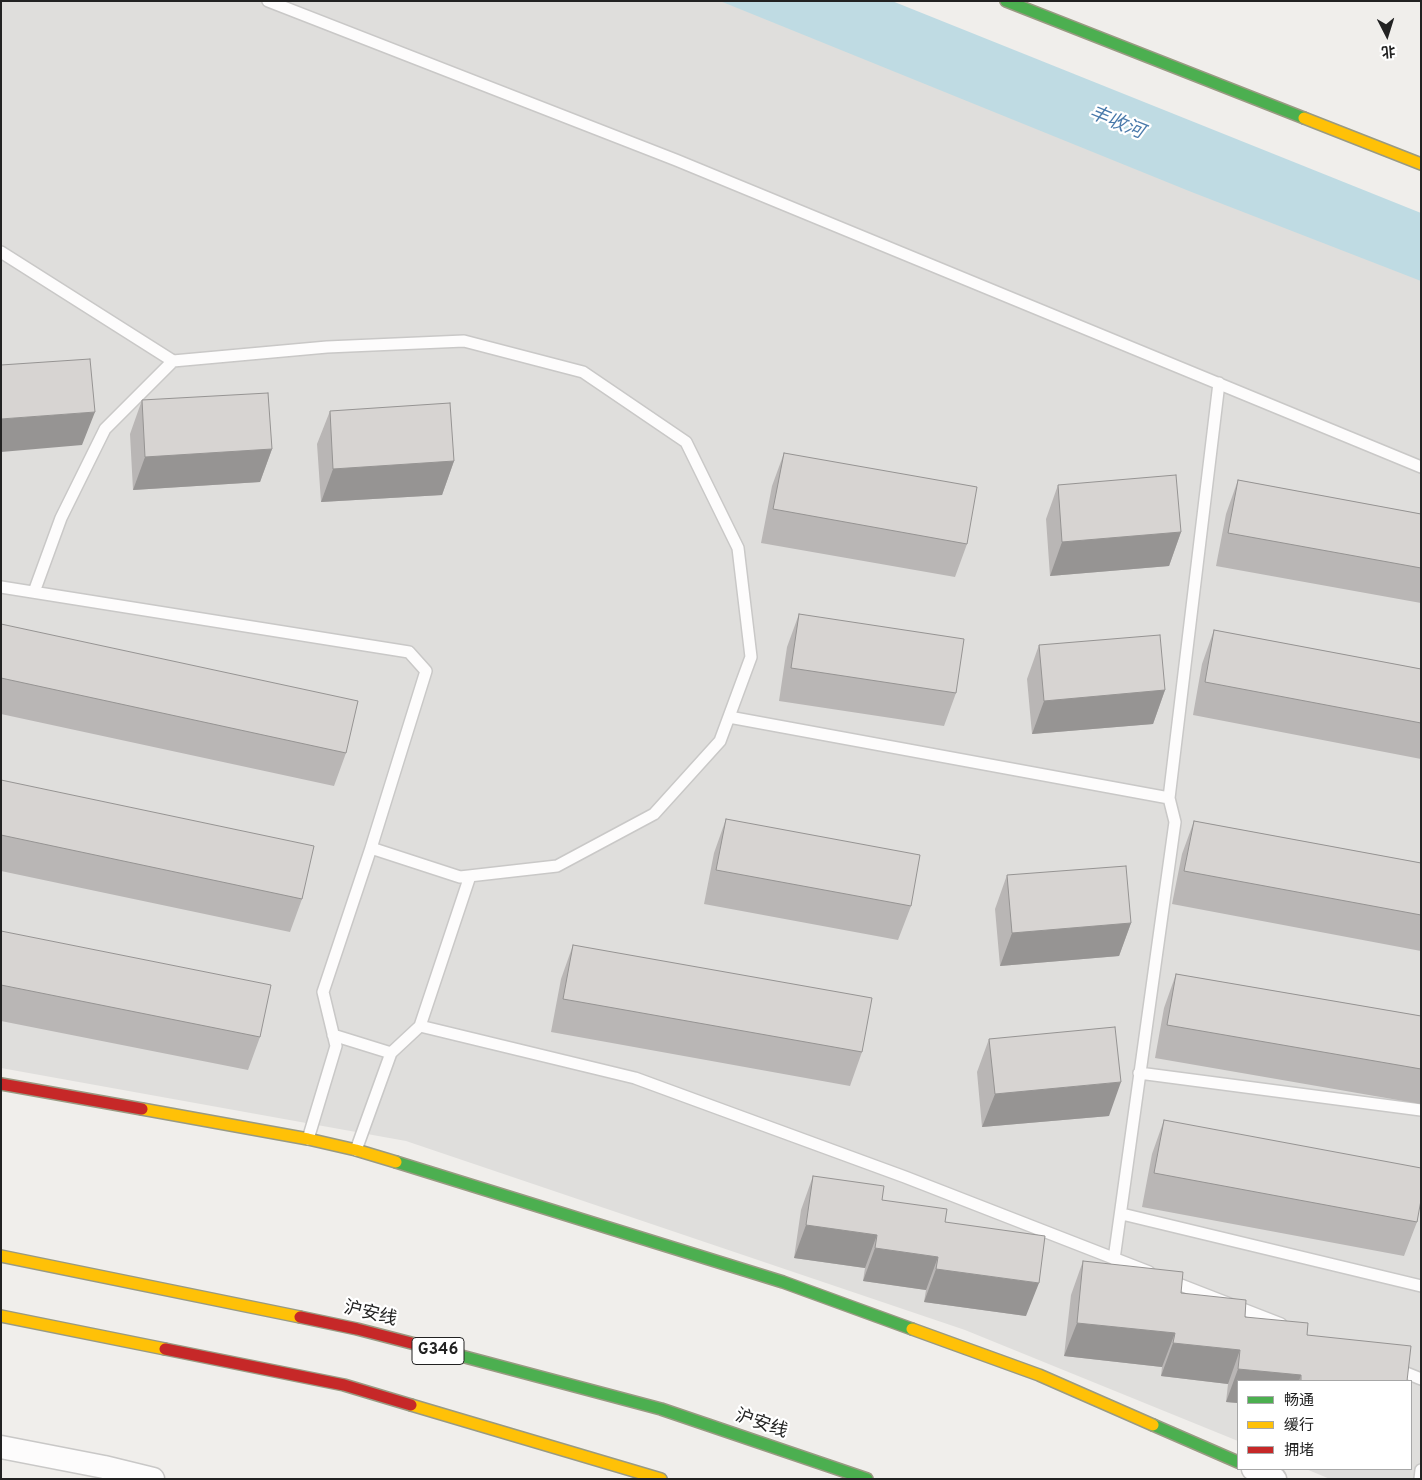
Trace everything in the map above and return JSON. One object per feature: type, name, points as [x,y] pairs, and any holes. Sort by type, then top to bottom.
[{"type":"main road","points":[[1006,1],[1421,164]]},
{"type":"main road","points":[[1,1084],[308,1139],[356,1150],[783,1282],[1040,1375],[1237,1462]]},
{"type":"main road","name":"沪安线","points":[[1,1256],[357,1329],[661,1410],[867,1479]]},
{"type":"main road","points":[[1,1316],[344,1385],[661,1479]]},
{"type":"street","points":[[1,1447],[102,1473],[153,1479]]},
{"type":"street","points":[[1255,1470],[1275,1479]]},
{"type":"lane","points":[[268,1],[676,160],[1421,467]]},
{"type":"lane","points":[[1,252],[173,361],[327,347],[464,341],[584,372],[686,442],[738,548],[751,656],[720,742],[654,814],[556,866],[460,877],[371,848]]},
{"type":"lane","points":[[34,592],[61,518],[105,429],[173,361]]},
{"type":"lane","points":[[1114,1259],[1122,1214],[1139,1072],[1175,822],[1169,798],[1219,383]]},
{"type":"lane","points":[[1,587],[409,652],[426,671],[371,848],[323,992],[336,1046],[308,1139]]},
{"type":"lane","points":[[729,717],[1169,798]]},
{"type":"lane","points":[[356,1150],[391,1053],[420,1026],[470,876]]},
{"type":"lane","points":[[420,1026],[635,1078],[906,1177],[1294,1329]]},
{"type":"lane","points":[[333,1035],[391,1053]]},
{"type":"lane","points":[[1139,1072],[1421,1110]]},
{"type":"lane","points":[[1122,1214],[1421,1286]]},
{"type":"lane","points":[[1384,1364],[1421,1379]]},
{"type":"lane","points":[[1420,1479],[1421,1470]]},
{"type":"shaded area","points":[[1,1],[725,1],[1421,280],[1421,1479],[1330,1479],[1308,1470],[1412,1470],[1412,1380],[1237,1380],[1237,1441],[965,1330],[406,1141],[1,1068]]},
{"type":"water","name":"丰收河","points":[[720,1],[892,1],[1421,213],[1421,281],[1189,191]]},
{"type":"building","points":[[90,359],[95,412],[1,419],[1,365]]},
{"type":"building","points":[[268,393],[272,449],[145,457],[142,400]]},
{"type":"building","points":[[450,403],[454,461],[333,469],[330,411]]},
{"type":"building","points":[[784,453],[977,487],[967,544],[773,509]]},
{"type":"building","points":[[1176,475],[1181,532],[1062,542],[1058,485]]},
{"type":"building","points":[[1238,480],[1421,514],[1421,568],[1228,533]]},
{"type":"building","points":[[799,614],[964,639],[956,693],[791,668]]},
{"type":"building","points":[[1,624],[358,701],[346,753],[1,678]]},
{"type":"building","points":[[1214,630],[1421,669],[1421,723],[1205,682]]},
{"type":"building","points":[[1160,635],[1165,690],[1044,701],[1039,645]]},
{"type":"building","points":[[1,780],[314,846],[302,899],[1,835]]},
{"type":"building","points":[[726,819],[920,855],[911,906],[716,870]]},
{"type":"building","points":[[1194,821],[1421,863],[1421,915],[1184,871]]},
{"type":"building","points":[[1126,866],[1131,923],[1012,933],[1007,875]]},
{"type":"building","points":[[1,931],[271,985],[260,1037],[1,985]]},
{"type":"building","points":[[573,945],[872,998],[862,1052],[563,999]]},
{"type":"building","points":[[1176,974],[1421,1016],[1421,1069],[1167,1025]]},
{"type":"building","points":[[1115,1027],[1121,1082],[995,1094],[989,1039]]},
{"type":"building","points":[[1164,1120],[1421,1168],[1421,1200],[1417,1222],[1154,1173]]},
{"type":"building","points":[[813,1176],[884,1186],[882,1200],[947,1209],[945,1222],[1045,1236],[1039,1283],[936,1269],[938,1257],[875,1248],[877,1235],[806,1225]]},
{"type":"building","points":[[1083,1261],[1183,1272],[1181,1293],[1246,1300],[1245,1317],[1308,1323],[1307,1335],[1411,1346],[1407,1380],[1301,1380],[1301,1375],[1238,1369],[1240,1350],[1173,1343],[1175,1333],[1077,1323]]},
{"type":"traffic: fast","points":[[1006,1],[1304,118]]},
{"type":"traffic: fast","points":[[396,1162],[783,1282],[912,1329]]},
{"type":"traffic: fast","points":[[450,1353],[661,1409],[867,1479]]},
{"type":"traffic: fast","points":[[1153,1425],[1237,1462]]},
{"type":"traffic: slow","points":[[1304,118],[1421,164]]},
{"type":"traffic: slow","points":[[142,1109],[308,1139],[396,1162]]},
{"type":"traffic: slow","points":[[1,1256],[300,1317]]},
{"type":"traffic: slow","points":[[1,1316],[165,1349]]},
{"type":"traffic: slow","points":[[912,1329],[1039,1375],[1153,1425]]},
{"type":"traffic: slow","points":[[411,1405],[661,1479]]},
{"type":"traffic: jam","points":[[1,1084],[142,1109]]},
{"type":"traffic: jam","points":[[300,1317],[357,1329],[450,1353]]},
{"type":"traffic: jam","points":[[165,1349],[344,1385],[411,1405]]}]
